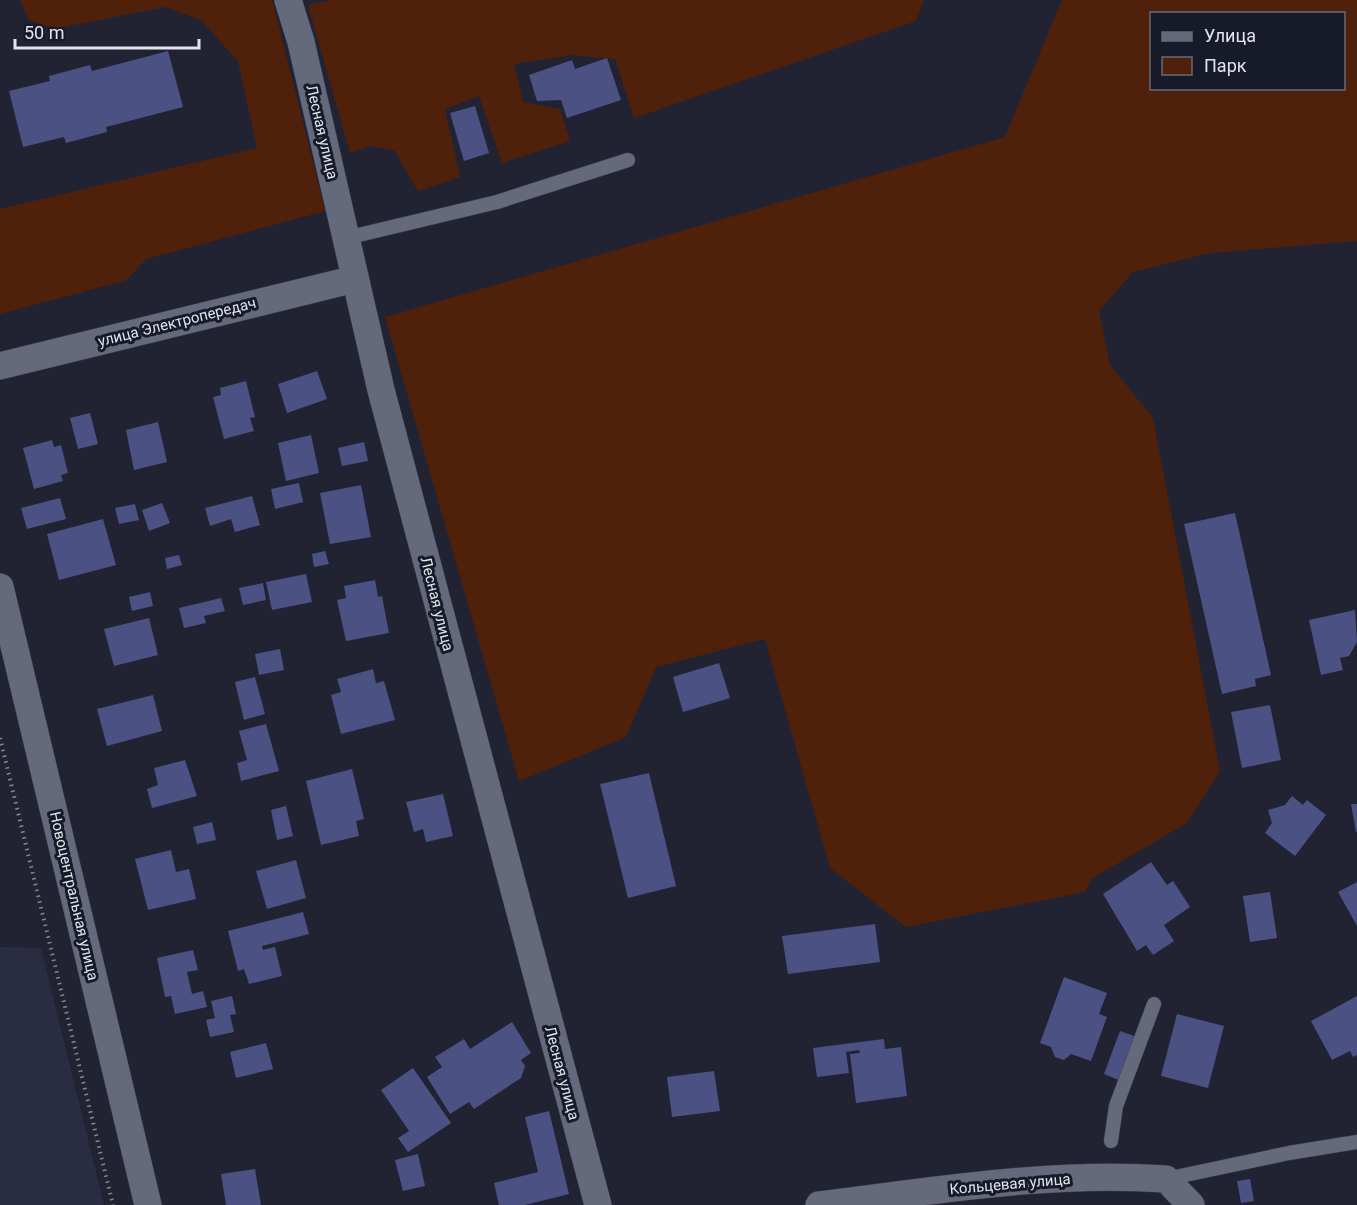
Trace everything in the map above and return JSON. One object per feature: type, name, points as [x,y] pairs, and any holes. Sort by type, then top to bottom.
[{"type":"street","name":"Лесная улица","points":[[288,0],[301,42],[355,279],[452,661],[598,1205]]},
{"type":"street","name":"улица Электропередач","points":[[0,366],[355,279]]},
{"type":"street","name":"Новоцентральная улица","points":[[0,586],[147,1205]]},
{"type":"street","name":"Кольцевая улица","points":[[819,1205],[952,1188],[1111,1176],[1166,1179]]},
{"type":"street","points":[[1166,1179],[1191,1205]]},
{"type":"lane","points":[[346,238],[497,202],[628,159]]},
{"type":"lane","points":[[1111,1141],[1116,1106],[1154,1004]]},
{"type":"lane","points":[[1166,1179],[1289,1153],[1357,1142]]},
{"type":"path","points":[[0,738],[112,1205]]},
{"type":"shaded area","points":[[0,947],[41,948],[104,1205],[0,1205]]},
{"type":"green space","points":[[20,0],[272,0],[325,211],[146,259],[127,280],[0,314],[0,209],[257,148],[238,61],[201,20],[165,7],[54,29],[29,20]]},
{"type":"green space","points":[[331,0],[924,0],[916,21],[634,118],[615,59],[572,55],[514,64],[523,102],[560,109],[570,141],[502,163],[479,96],[445,109],[460,177],[418,191],[394,150],[370,146],[350,153],[308,5]]},
{"type":"green space","points":[[1062,0],[1357,0],[1357,241],[1210,253],[1133,272],[1099,311],[1110,365],[1153,418],[1220,771],[1187,823],[1091,879],[1085,892],[906,927],[830,868],[765,639],[656,667],[626,737],[519,781],[385,317],[1005,137]]},
{"type":"building","points":[[168,51],[183,107],[106,127],[107,132],[66,143],[64,137],[23,147],[9,91],[50,81],[49,76],[90,65],[92,71]]},
{"type":"building","points":[[607,58],[621,100],[567,118],[561,100],[537,101],[529,75],[572,60],[575,69]]},
{"type":"building","points":[[475,106],[489,153],[464,161],[450,113]]},
{"type":"building","points":[[317,371],[327,399],[287,413],[278,384]]},
{"type":"building","points":[[246,381],[255,417],[250,418],[254,431],[224,439],[213,397],[221,395],[220,388]]},
{"type":"building","points":[[90,413],[98,444],[78,449],[70,418]]},
{"type":"building","points":[[158,422],[167,462],[134,470],[126,430]]},
{"type":"building","points":[[311,435],[319,473],[286,481],[278,443]]},
{"type":"building","points":[[52,440],[54,447],[61,445],[68,473],[61,475],[63,481],[34,489],[23,448]]},
{"type":"building","points":[[364,442],[368,461],[342,466],[338,448]]},
{"type":"building","points":[[299,483],[303,502],[275,509],[271,489]]},
{"type":"building","points":[[361,485],[371,537],[330,544],[320,493]]},
{"type":"building","points":[[252,496],[260,525],[235,532],[231,519],[210,526],[205,508]]},
{"type":"building","points":[[60,498],[66,519],[27,529],[21,508]]},
{"type":"building","points":[[162,503],[170,523],[149,531],[142,510]]},
{"type":"building","points":[[135,504],[139,520],[119,524],[115,508]]},
{"type":"building","points":[[1235,513],[1271,675],[1255,679],[1256,686],[1222,694],[1184,524]]},
{"type":"building","points":[[103,519],[116,565],[59,580],[47,534]]},
{"type":"building","points":[[325,551],[329,564],[314,567],[312,554]]},
{"type":"building","points":[[179,555],[182,565],[167,569],[165,558]]},
{"type":"building","points":[[306,574],[312,602],[272,610],[266,582]]},
{"type":"building","points":[[375,580],[378,597],[382,596],[389,633],[346,641],[337,600],[346,598],[344,586]]},
{"type":"building","points":[[263,583],[266,600],[243,605],[239,588]]},
{"type":"building","points":[[150,592],[153,606],[132,611],[129,597]]},
{"type":"building","points":[[221,598],[225,611],[204,616],[206,623],[184,628],[179,608]]},
{"type":"building","points":[[1355,610],[1357,642],[1349,656],[1340,658],[1343,670],[1321,675],[1309,620]]},
{"type":"building","points":[[149,618],[158,655],[114,666],[104,629]]},
{"type":"building","points":[[280,649],[284,670],[259,675],[255,654]]},
{"type":"building","points":[[719,663],[730,698],[683,712],[673,677]]},
{"type":"building","points":[[373,669],[376,683],[384,681],[395,720],[341,734],[331,695],[341,692],[337,679]]},
{"type":"building","points":[[255,677],[265,714],[244,720],[235,682]]},
{"type":"building","points":[[153,695],[162,731],[107,746],[97,709]]},
{"type":"building","points":[[1270,705],[1281,760],[1242,768],[1231,712]]},
{"type":"building","points":[[266,724],[279,771],[241,781],[237,763],[247,760],[239,731]]},
{"type":"building","points":[[185,760],[197,796],[152,808],[147,789],[158,785],[154,768]]},
{"type":"building","points":[[352,769],[364,819],[356,821],[359,836],[321,845],[306,781]]},
{"type":"building","points":[[649,773],[676,886],[628,898],[600,784]]},
{"type":"building","points":[[443,794],[453,836],[426,842],[423,829],[414,832],[406,802]]},
{"type":"building","points":[[1292,796],[1303,805],[1307,800],[1326,815],[1295,856],[1265,833],[1272,823],[1268,810],[1285,805]]},
{"type":"building","points":[[1351,804],[1357,804],[1357,832],[1356,832]]},
{"type":"building","points":[[286,806],[293,836],[277,840],[271,810]]},
{"type":"building","points":[[212,822],[216,840],[197,844],[193,827]]},
{"type":"building","points":[[171,850],[176,872],[189,869],[196,899],[148,910],[135,859]]},
{"type":"building","points":[[296,860],[306,898],[267,909],[256,871]]},
{"type":"building","points":[[1151,862],[1167,885],[1173,881],[1190,907],[1164,925],[1174,941],[1153,955],[1146,945],[1137,951],[1103,894]]},
{"type":"building","points":[[1357,882],[1357,926],[1338,892]]},
{"type":"building","points":[[1270,892],[1277,938],[1250,942],[1243,896]]},
{"type":"building","points":[[303,912],[309,934],[262,946],[263,950],[275,947],[282,976],[249,984],[244,969],[238,971],[228,931]]},
{"type":"building","points":[[875,924],[880,962],[788,974],[782,936]]},
{"type":"building","points":[[193,950],[198,970],[187,972],[192,994],[203,991],[207,1007],[175,1014],[171,996],[165,997],[157,958]]},
{"type":"building","points":[[1064,977],[1107,993],[1099,1014],[1107,1017],[1091,1061],[1071,1054],[1064,1060],[1055,1057],[1051,1047],[1040,1043]]},
{"type":"building","points":[[232,996],[236,1014],[230,1015],[234,1032],[210,1037],[206,1020],[215,1018],[211,1001]]},
{"type":"building","points":[[1357,996],[1357,1055],[1353,1057],[1350,1051],[1332,1060],[1311,1021]]},
{"type":"building","points":[[1177,1014],[1224,1026],[1208,1088],[1161,1076]]},
{"type":"building","points":[[512,1022],[531,1053],[521,1060],[525,1066],[521,1078],[474,1109],[469,1102],[450,1114],[427,1077],[442,1067],[435,1057],[464,1039],[470,1049]]},
{"type":"building","points":[[1120,1031],[1137,1037],[1121,1081],[1104,1074]]},
{"type":"building","points":[[884,1039],[885,1049],[901,1047],[907,1096],[856,1103],[850,1054],[860,1053],[859,1050],[846,1052],[849,1073],[817,1077],[813,1048]]},
{"type":"building","points":[[266,1043],[273,1069],[236,1078],[230,1052]]},
{"type":"building","points":[[413,1068],[451,1123],[408,1152],[398,1138],[409,1131],[381,1090]]},
{"type":"building","points":[[714,1071],[720,1111],[672,1117],[667,1077]]},
{"type":"building","points":[[549,1111],[569,1194],[525,1205],[499,1205],[494,1183],[538,1172],[525,1117]]},
{"type":"building","points":[[418,1154],[425,1186],[403,1191],[395,1160]]},
{"type":"building","points":[[255,1169],[261,1205],[226,1205],[221,1174]]},
{"type":"building","points":[[1250,1179],[1254,1201],[1241,1203],[1237,1181]]}]
